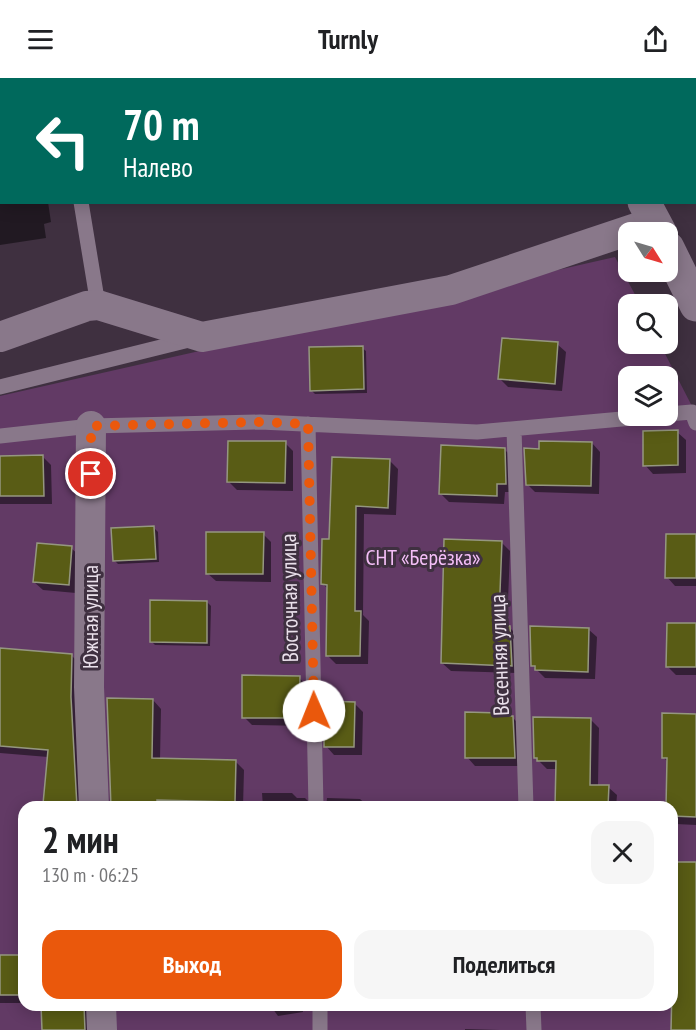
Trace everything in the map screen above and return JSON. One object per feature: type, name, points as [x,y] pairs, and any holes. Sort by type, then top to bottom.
[{"type":"street","points":[[0,337],[87,306],[98,305],[202,337],[451,290],[618,238]]},
{"type":"street","points":[[678,269],[696,305]]},
{"type":"street","name":"Южная улица","points":[[91,426],[89,687],[94,801]]},
{"type":"street","points":[[101,1011],[102,1030]]},
{"type":"lane","points":[[81,204],[98,305]]},
{"type":"lane","points":[[0,387],[202,337]]},
{"type":"lane","points":[[678,415],[694,417]]},
{"type":"lane","points":[[0,436],[91,426],[260,422],[477,432],[618,419]]},
{"type":"lane","name":"Восточная улица","points":[[308,424],[316,801]]},
{"type":"lane","name":"Весенняя улица","points":[[514,429],[526,801]]},
{"type":"lane","points":[[320,1011],[320,1030]]},
{"type":"lane","points":[[533,1011],[534,1030]]},
{"type":"green space","name":"СНТ «Берёзка»","points":[[615,257],[618,263],[618,282],[628,282],[635,294],[618,294],[618,354],[665,354],[671,366],[618,366],[618,426],[678,426],[678,379],[696,414],[696,1030],[0,1030],[0,396]]},
{"type":"building","points":[[502,338],[558,342],[555,384],[498,379]]},
{"type":"building","points":[[363,346],[364,389],[310,391],[309,347]]},
{"type":"building","points":[[678,430],[678,465],[643,466],[643,431]]},
{"type":"building","points":[[228,441],[286,441],[285,483],[227,482]]},
{"type":"building","points":[[539,441],[592,442],[591,486],[526,485],[524,448],[539,449]]},
{"type":"building","points":[[441,445],[505,448],[506,484],[497,484],[497,496],[439,494]]},
{"type":"building","points":[[43,455],[44,496],[0,496],[0,456]]},
{"type":"building","points":[[332,457],[390,459],[388,508],[356,506],[355,611],[361,611],[360,656],[326,656],[327,585],[321,584],[322,539],[329,539]]},
{"type":"building","points":[[154,526],[156,559],[113,561],[111,528]]},
{"type":"building","points":[[206,532],[264,532],[263,574],[206,574]]},
{"type":"building","points":[[666,534],[696,534],[696,578],[665,578]]},
{"type":"building","points":[[444,539],[502,541],[499,617],[501,617],[500,625],[510,626],[512,666],[441,663]]},
{"type":"building","points":[[37,543],[72,546],[69,585],[33,582]]},
{"type":"building","points":[[150,600],[207,601],[207,643],[150,642]]},
{"type":"building","points":[[667,623],[696,623],[696,667],[666,667]]},
{"type":"building","points":[[530,626],[589,628],[588,672],[535,670],[535,666],[531,666]]},
{"type":"building","points":[[0,648],[72,654],[71,697],[77,801],[43,801],[48,750],[0,746]]},
{"type":"building","points":[[242,675],[300,676],[299,718],[242,718]]},
{"type":"building","points":[[107,698],[153,699],[152,758],[236,760],[235,801],[111,801]]},
{"type":"building","points":[[324,701],[355,702],[354,747],[324,747]]},
{"type":"building","points":[[465,712],[500,713],[500,716],[513,716],[515,758],[465,758]]},
{"type":"building","points":[[662,713],[696,714],[696,817],[678,816],[678,801],[666,801],[667,758],[662,758]]},
{"type":"building","points":[[533,717],[591,718],[590,785],[609,785],[608,801],[555,801],[556,761],[537,761],[537,758],[534,758]]},
{"type":"building","points":[[678,862],[696,862],[696,1030],[671,1030],[671,1011],[678,1011]]},
{"type":"building","points":[[0,955],[18,955],[18,995],[0,995]]},
{"type":"building","points":[[41,1011],[84,1011],[85,1030],[42,1030]]},
{"type":"route","points":[[91,474],[91,426],[260,422],[308,424],[314,711]]}]
